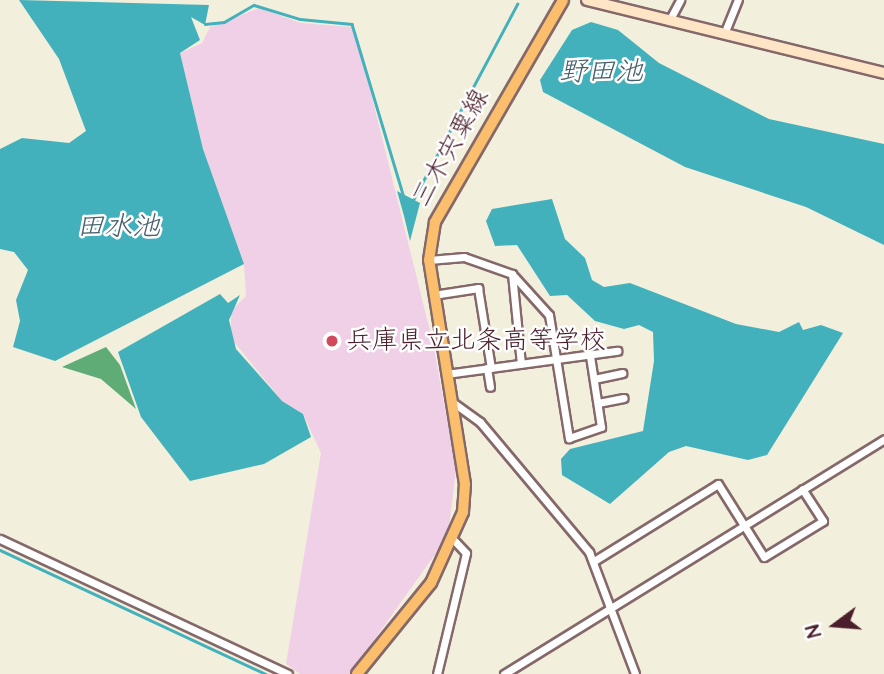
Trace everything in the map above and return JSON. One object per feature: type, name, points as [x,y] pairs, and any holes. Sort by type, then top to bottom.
[{"type":"main road","name":"三木宍粟線","points":[[357,674],[431,583],[455,541],[465,484],[429,260],[441,208],[563,0]]},
{"type":"main road","points":[[587,0],[884,73]]},
{"type":"street","points":[[669,21],[680,0]]},
{"type":"street","points":[[724,34],[738,0]]},
{"type":"street","points":[[429,260],[464,257],[512,274],[549,315],[569,438],[598,432],[598,403],[590,356]]},
{"type":"street","points":[[512,274],[521,364]]},
{"type":"street","points":[[433,295],[478,288],[490,387]]},
{"type":"street","points":[[446,374],[617,351]]},
{"type":"street","points":[[594,379],[622,373]]},
{"type":"street","points":[[598,403],[624,398]]},
{"type":"street","points":[[451,401],[487,431],[594,561],[614,604],[635,674]]},
{"type":"street","points":[[504,674],[884,439]]},
{"type":"street","points":[[594,561],[718,484],[764,557],[822,521],[802,489]]},
{"type":"street","points":[[0,539],[288,674]]},
{"type":"street","points":[[437,674],[466,553],[455,541]]},
{"type":"shaded area","name":"兵庫県立北条高等学校","points":[[259,8],[301,23],[352,27],[356,33],[433,343],[456,470],[448,536],[350,674],[300,674],[286,664],[321,453],[303,414],[282,401],[231,338],[231,311],[246,296],[244,264],[203,149],[180,53],[202,43],[210,27]]},
{"type":"green space","points":[[106,347],[120,365],[136,409],[101,379],[62,367]]},
{"type":"water","name":"田水池","points":[[19,0],[209,5],[205,25],[191,17],[200,40],[180,53],[203,149],[244,264],[55,361],[13,347],[20,321],[16,300],[28,270],[14,252],[0,249],[0,149],[22,138],[69,143],[86,131],[59,59]]},
{"type":"water","name":"野田池","points":[[591,22],[618,30],[659,63],[769,119],[884,144],[884,245],[806,207],[685,167],[543,92],[540,80],[572,30]]},
{"type":"water","points":[[397,191],[420,203],[410,241],[404,216]]},
{"type":"water","points":[[552,199],[565,239],[585,258],[592,280],[604,287],[630,283],[736,324],[779,332],[799,322],[803,330],[821,325],[843,333],[767,455],[748,460],[686,446],[669,452],[610,504],[562,475],[561,459],[570,449],[643,431],[654,361],[653,332],[639,325],[624,329],[595,321],[567,295],[550,296],[517,245],[495,246],[486,221],[492,209]]},
{"type":"water","points":[[220,294],[228,303],[240,295],[229,320],[236,349],[282,401],[303,414],[311,437],[264,464],[190,481],[141,417],[118,352]]},
{"type":"waterway","points":[[413,200],[517,4]]},
{"type":"waterway","points":[[205,24],[224,22],[254,5],[300,19],[352,24],[403,194]]},
{"type":"waterway","points":[[0,550],[266,674]]},
{"type":"place","name":"兵庫県立北条高等学校","points":[[332,341]]}]
